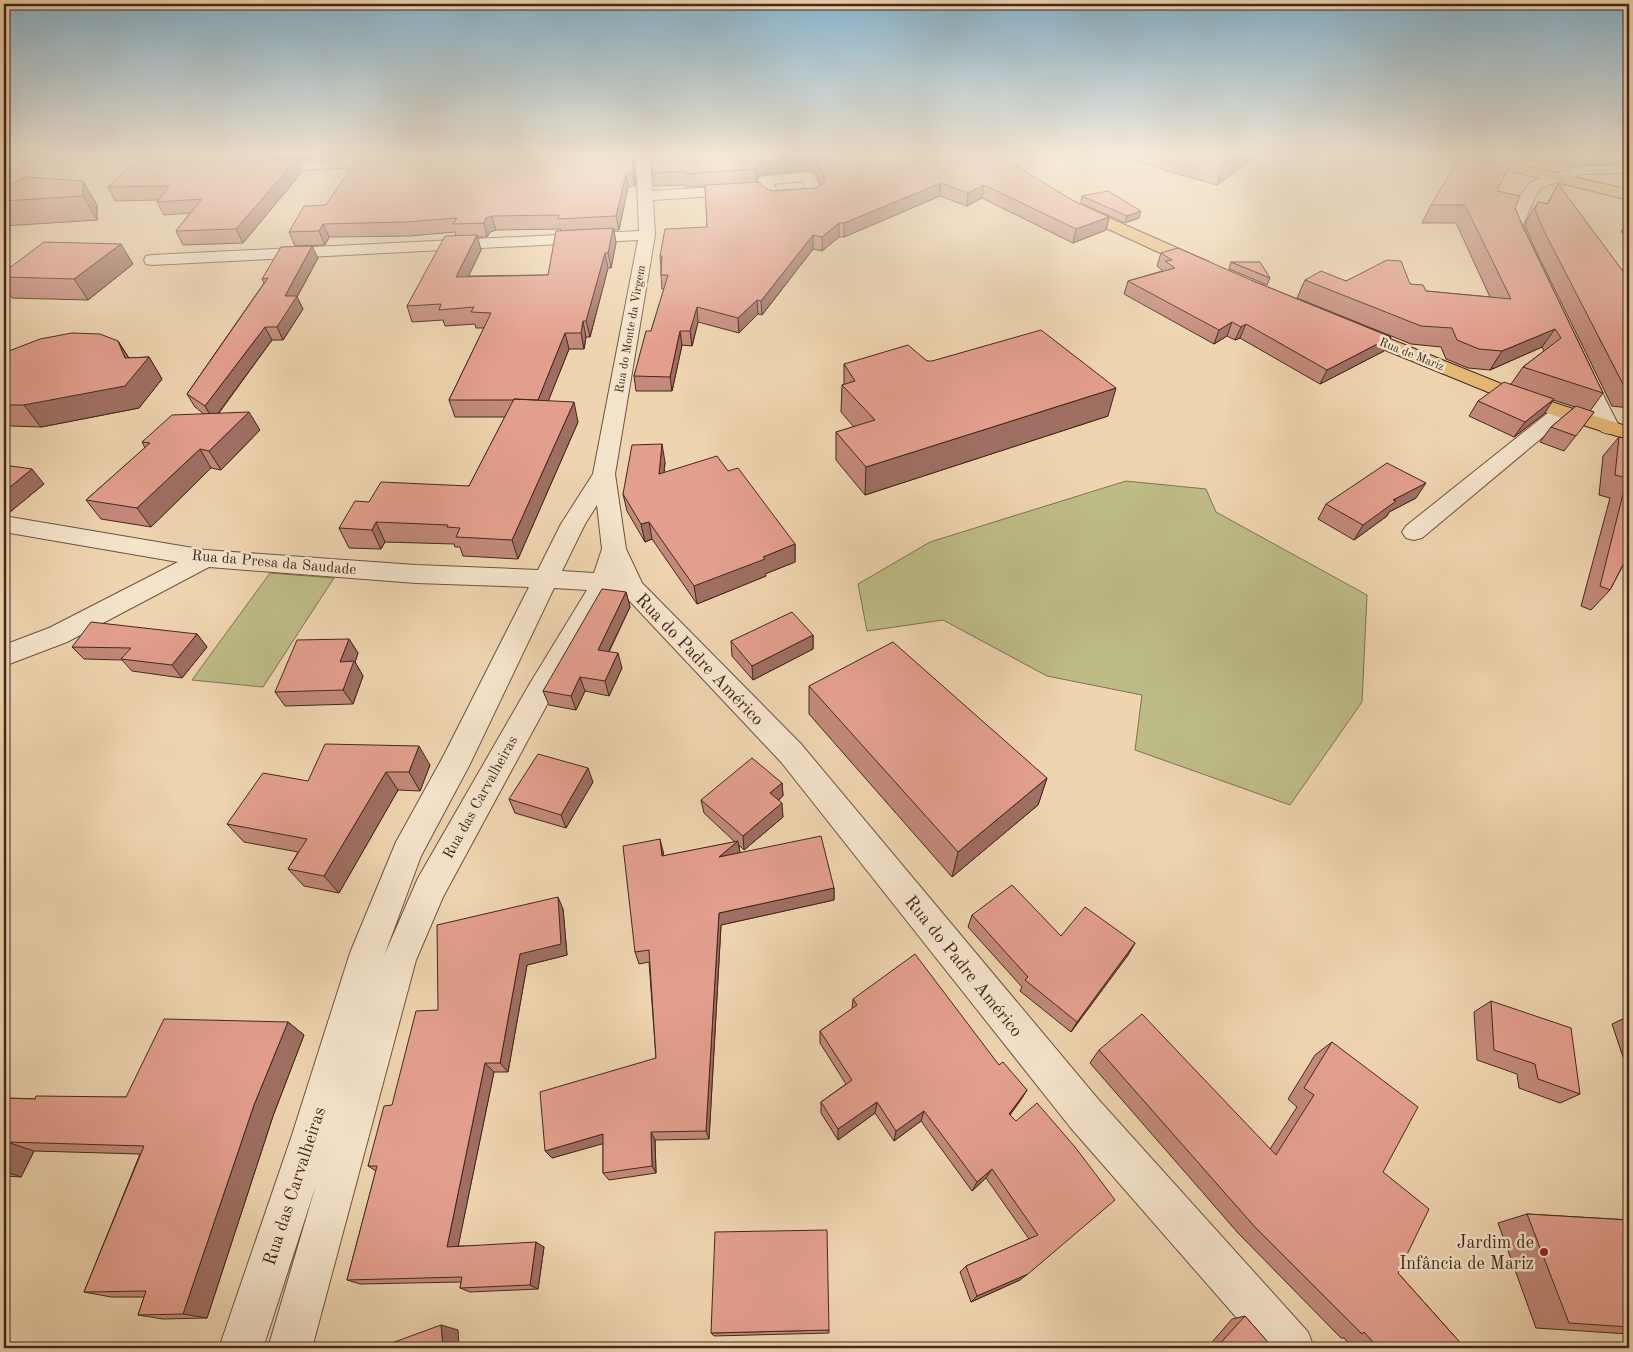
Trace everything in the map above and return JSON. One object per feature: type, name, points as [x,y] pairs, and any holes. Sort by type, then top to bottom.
[{"type":"main road","points":[[1094,217],[1221,274]]},
{"type":"main road","name":"Rua de Mariz","points":[[1336,323],[1517,397],[1629,434]]},
{"type":"street","name":"Rua do Monte da Virgem","points":[[604,474],[647,235],[646,217]]},
{"type":"street","points":[[1519,217],[1515,225],[1530,263]]},
{"type":"street","points":[[152,260],[647,235]]},
{"type":"street","points":[[1574,355],[1609,428]]},
{"type":"street","points":[[1414,532],[1561,412]]},
{"type":"street","name":"Rua do Padre Américo","points":[[604,474],[618,586],[791,753],[1084,1113],[1292,1348]]},
{"type":"street","name":"Rua das Carvalheiras","points":[[242,1348],[312,1135],[366,953],[408,852],[455,764],[573,524],[604,474]]},
{"type":"street","name":"Rua da Presa da Saudade","points":[[4,524],[205,558],[416,574],[547,580],[618,586]]},
{"type":"street","points":[[4,656],[58,635],[205,558]]},
{"type":"street","name":"Rua das Carvalheiras","points":[[290,1348],[399,960],[430,888],[539,693],[618,586]]},
{"type":"street","points":[[345,1024],[382,1022]]},
{"type":"shaded area","points":[[1126,481],[1206,489],[1216,512],[1367,595],[1362,702],[1290,805],[1135,750],[1142,695],[1047,676],[943,620],[867,631],[858,584],[930,542]]},
{"type":"shaded area","points":[[270,573],[334,578],[263,687],[192,680]]},
{"type":"building","points":[[187,217],[246,217],[236,229],[176,231]]},
{"type":"building","points":[[298,217],[489,217],[486,218],[484,223],[453,224],[457,218],[406,222],[323,224],[319,231],[289,232]]},
{"type":"building","points":[[558,217],[595,217],[558,219]]},
{"type":"building","points":[[707,217],[858,217],[839,223],[822,237],[813,235],[761,301],[757,300],[738,318],[697,307],[690,331],[680,331],[670,377],[634,376],[646,331],[651,331],[668,275],[661,275],[662,256],[660,256],[665,229],[707,227]]},
{"type":"building","points":[[1051,217],[1109,217],[1076,229]]},
{"type":"building","points":[[1471,217],[1519,217],[1603,393],[1523,367],[1561,338],[1555,329],[1502,351],[1479,349],[1457,340],[1452,328],[1421,326],[1305,280],[1321,271],[1346,281],[1387,260],[1401,261],[1410,284],[1423,285],[1426,291],[1511,299]]},
{"type":"building","points":[[1538,217],[1583,217],[1629,278],[1629,389],[1625,388]]},
{"type":"building","points":[[613,228],[608,253],[605,253],[586,321],[583,321],[581,333],[565,333],[538,400],[449,400],[491,313],[471,312],[474,307],[439,310],[441,304],[407,306],[445,236],[477,235],[456,277],[548,275],[556,231]]},
{"type":"building","points":[[44,242],[121,244],[74,279],[4,277],[4,272]]},
{"type":"building","points":[[312,246],[285,296],[297,296],[277,327],[265,327],[205,406],[187,394],[268,278],[262,279],[281,247]]},
{"type":"building","points":[[1178,248],[1253,281],[1391,337],[1327,370],[1246,324],[1241,327],[1232,322],[1219,330],[1128,281],[1175,268],[1165,261],[1172,260],[1161,253]]},
{"type":"building","points":[[1231,262],[1260,262],[1270,278]]},
{"type":"building","points":[[1041,330],[1116,388],[866,467],[836,432],[875,420],[842,385],[855,381],[844,364],[908,345],[927,361],[932,361]]},
{"type":"building","points":[[72,333],[100,334],[118,341],[125,358],[149,357],[125,386],[24,405],[4,405],[4,354],[40,339]]},
{"type":"building","points":[[1504,382],[1554,399],[1525,422],[1478,401]]},
{"type":"building","points":[[514,399],[574,402],[512,540],[456,537],[460,528],[447,527],[448,525],[376,522],[372,530],[339,528],[355,501],[369,502],[381,482],[469,486]]},
{"type":"building","points":[[1576,406],[1594,412],[1576,436],[1551,427]]},
{"type":"building","points":[[249,412],[209,451],[200,449],[137,508],[86,500],[150,443],[142,442],[172,415]]},
{"type":"building","points":[[1619,437],[1629,439],[1629,553],[1610,590],[1600,586],[1627,478],[1615,475]]},
{"type":"building","points":[[662,444],[659,474],[717,456],[728,471],[738,468],[795,544],[763,557],[765,559],[694,586],[649,522],[641,524],[623,494],[632,445]]},
{"type":"building","points":[[1387,463],[1426,483],[1393,500],[1396,501],[1363,525],[1326,504]]},
{"type":"building","points":[[4,465],[32,469],[4,492]]},
{"type":"building","points":[[602,589],[626,592],[598,650],[618,653],[605,681],[580,677],[571,696],[543,691]]},
{"type":"building","points":[[792,612],[813,635],[752,666],[731,641]]},
{"type":"building","points":[[91,622],[197,634],[172,665],[121,659],[131,648],[72,647]]},
{"type":"building","points":[[349,639],[340,662],[354,661],[343,690],[275,692],[297,640]]},
{"type":"building","points":[[893,642],[1047,778],[958,852],[809,686]]},
{"type":"building","points":[[325,744],[419,746],[409,772],[386,772],[324,876],[288,869],[307,839],[227,824],[263,773],[308,781]]},
{"type":"building","points":[[538,754],[588,768],[561,815],[509,799]]},
{"type":"building","points":[[752,758],[782,783],[770,793],[782,803],[743,836],[701,800]]},
{"type":"building","points":[[821,836],[834,888],[719,913],[706,1131],[651,1132],[652,1166],[603,1173],[603,1134],[545,1151],[540,1092],[656,1058],[649,950],[635,952],[623,846],[660,839],[662,856],[738,841],[719,857]]},
{"type":"building","points":[[1012,885],[1061,936],[1085,907],[1135,943],[1077,1022],[1025,980],[1028,977],[972,915]]},
{"type":"building","points":[[558,897],[561,944],[520,954],[500,1063],[485,1063],[447,1247],[536,1242],[530,1285],[460,1288],[462,1277],[347,1280],[377,1166],[368,1166],[384,1106],[392,1105],[416,1011],[438,1010],[437,925]]},
{"type":"building","points":[[915,954],[999,1065],[1003,1062],[1027,1090],[1009,1114],[1016,1121],[1037,1103],[1075,1147],[1115,1200],[1028,1274],[977,1296],[966,1266],[1038,1235],[992,1169],[977,1182],[924,1111],[896,1131],[877,1102],[838,1129],[821,1102],[852,1080],[820,1031],[857,1005],[853,999]]},
{"type":"building","points":[[1491,1001],[1571,1028],[1580,1094],[1538,1079],[1535,1064],[1494,1050]]},
{"type":"building","points":[[1142,1014],[1276,1155],[1314,1095],[1304,1088],[1332,1042],[1418,1107],[1383,1172],[1429,1209],[1398,1273],[1465,1348],[1378,1348],[1364,1332],[1362,1334],[1254,1226],[1099,1050]]},
{"type":"building","points":[[164,1019],[288,1022],[254,1105],[183,1314],[138,1315],[146,1291],[84,1292],[144,1146],[7,1142],[4,1148],[4,1098],[35,1099],[36,1096],[126,1097]]},
{"type":"building","points":[[1527,1214],[1629,1220],[1629,1327],[1569,1323]]},
{"type":"building","points":[[827,1230],[829,1330],[711,1333],[715,1232]]},
{"type":"building","points":[[1245,1316],[1273,1348],[1216,1348]]},
{"type":"building","points":[[441,1325],[443,1348],[378,1348]]},
{"type":"place","name":"Jardim de Infância de Mariz","points":[[1544,1252]]}]
